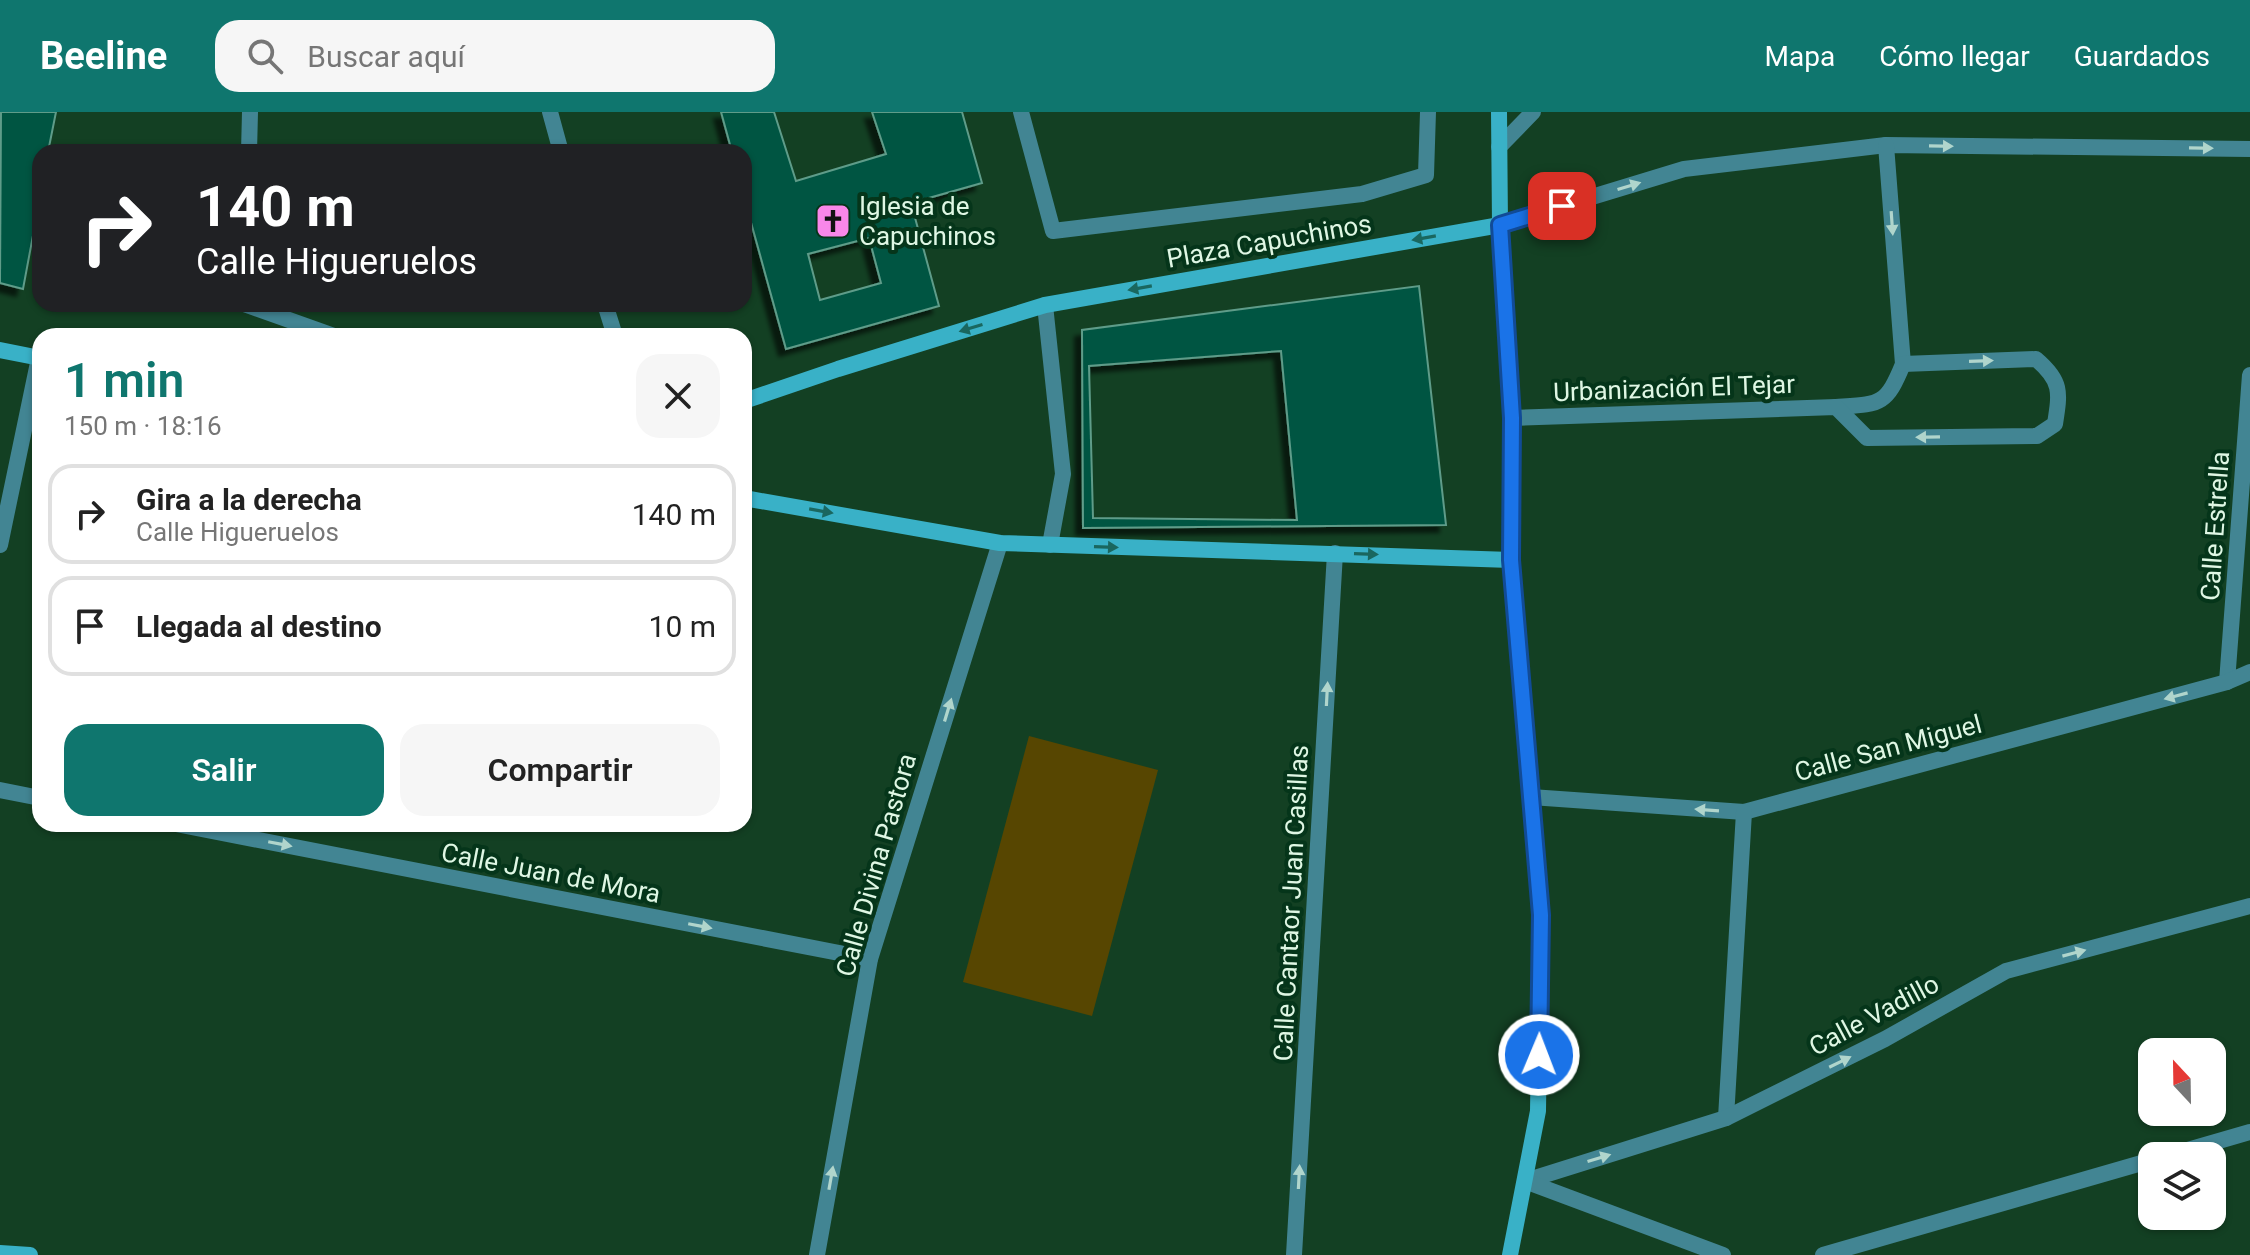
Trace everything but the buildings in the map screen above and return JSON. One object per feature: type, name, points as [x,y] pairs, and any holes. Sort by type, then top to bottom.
[{"type":"street","points":[[249,144],[250,112]]},
{"type":"street","points":[[550,112],[559,144]]},
{"type":"street","points":[[1021,112],[1053,231],[1362,194],[1426,175],[1428,112]]},
{"type":"street","points":[[1499,112],[1500,225],[1512,418],[1511,560],[1541,915],[1538,1111],[1510,1255]]},
{"type":"street","points":[[1499,147],[1533,112]]},
{"type":"street","points":[[1500,225],[1684,169],[1886,145],[2250,149]]},
{"type":"street","points":[[1836,407],[1867,438],[2037,436],[2055,424],[2060,396],[2054,374],[2036,359],[1903,364],[1886,145]]},
{"type":"street","name":"Plaza Capuchinos","points":[[752,398],[1045,305],[1500,225]]},
{"type":"street","points":[[1045,305],[1063,474],[1050,545]]},
{"type":"street","points":[[266,312],[312,328]]},
{"type":"street","points":[[0,350],[32,357]]},
{"type":"street","name":"Urbanización El Tejar","points":[[1512,418],[1871,405],[1892,392],[1903,364]]},
{"type":"street","name":"Calle Estrella","points":[[2227,682],[2250,375]]},
{"type":"street","points":[[0,545],[32,392]]},
{"type":"street","points":[[752,499],[1000,543],[1511,560]]},
{"type":"street","name":"Calle Divina Pastora","points":[[817,1255],[870,959],[1000,543]]},
{"type":"street","name":"Calle Cantaor Juan Casillas","points":[[1294,1255],[1335,553]]},
{"type":"street","name":"Calle San Miguel","points":[[1531,797],[1744,812],[2227,682],[2250,672]]},
{"type":"street","points":[[0,790],[32,796]]},
{"type":"street","points":[[1726,1118],[1744,812]]},
{"type":"street","name":"Calle Juan de Mora","points":[[217,832],[870,959]]},
{"type":"street","name":"Calle Vadillo","points":[[1525,1181],[1726,1118],[1885,1039],[2006,971],[2250,906]]},
{"type":"street","points":[[2215,1142],[2250,1132]]},
{"type":"street","points":[[1823,1255],[2138,1164]]},
{"type":"street","points":[[1525,1181],[1723,1255]]},
{"type":"street","points":[[0,1253],[30,1255]]},
{"type":"shaded area","points":[[1029,736],[1158,770],[1092,1016],[963,982]]},
{"type":"place","name":"Iglesia de Capuchinos","points":[[833,221]]},
{"type":"route","points":[[1539,1055],[1541,915],[1511,560],[1512,418],[1500,225],[1562,206]]}]
